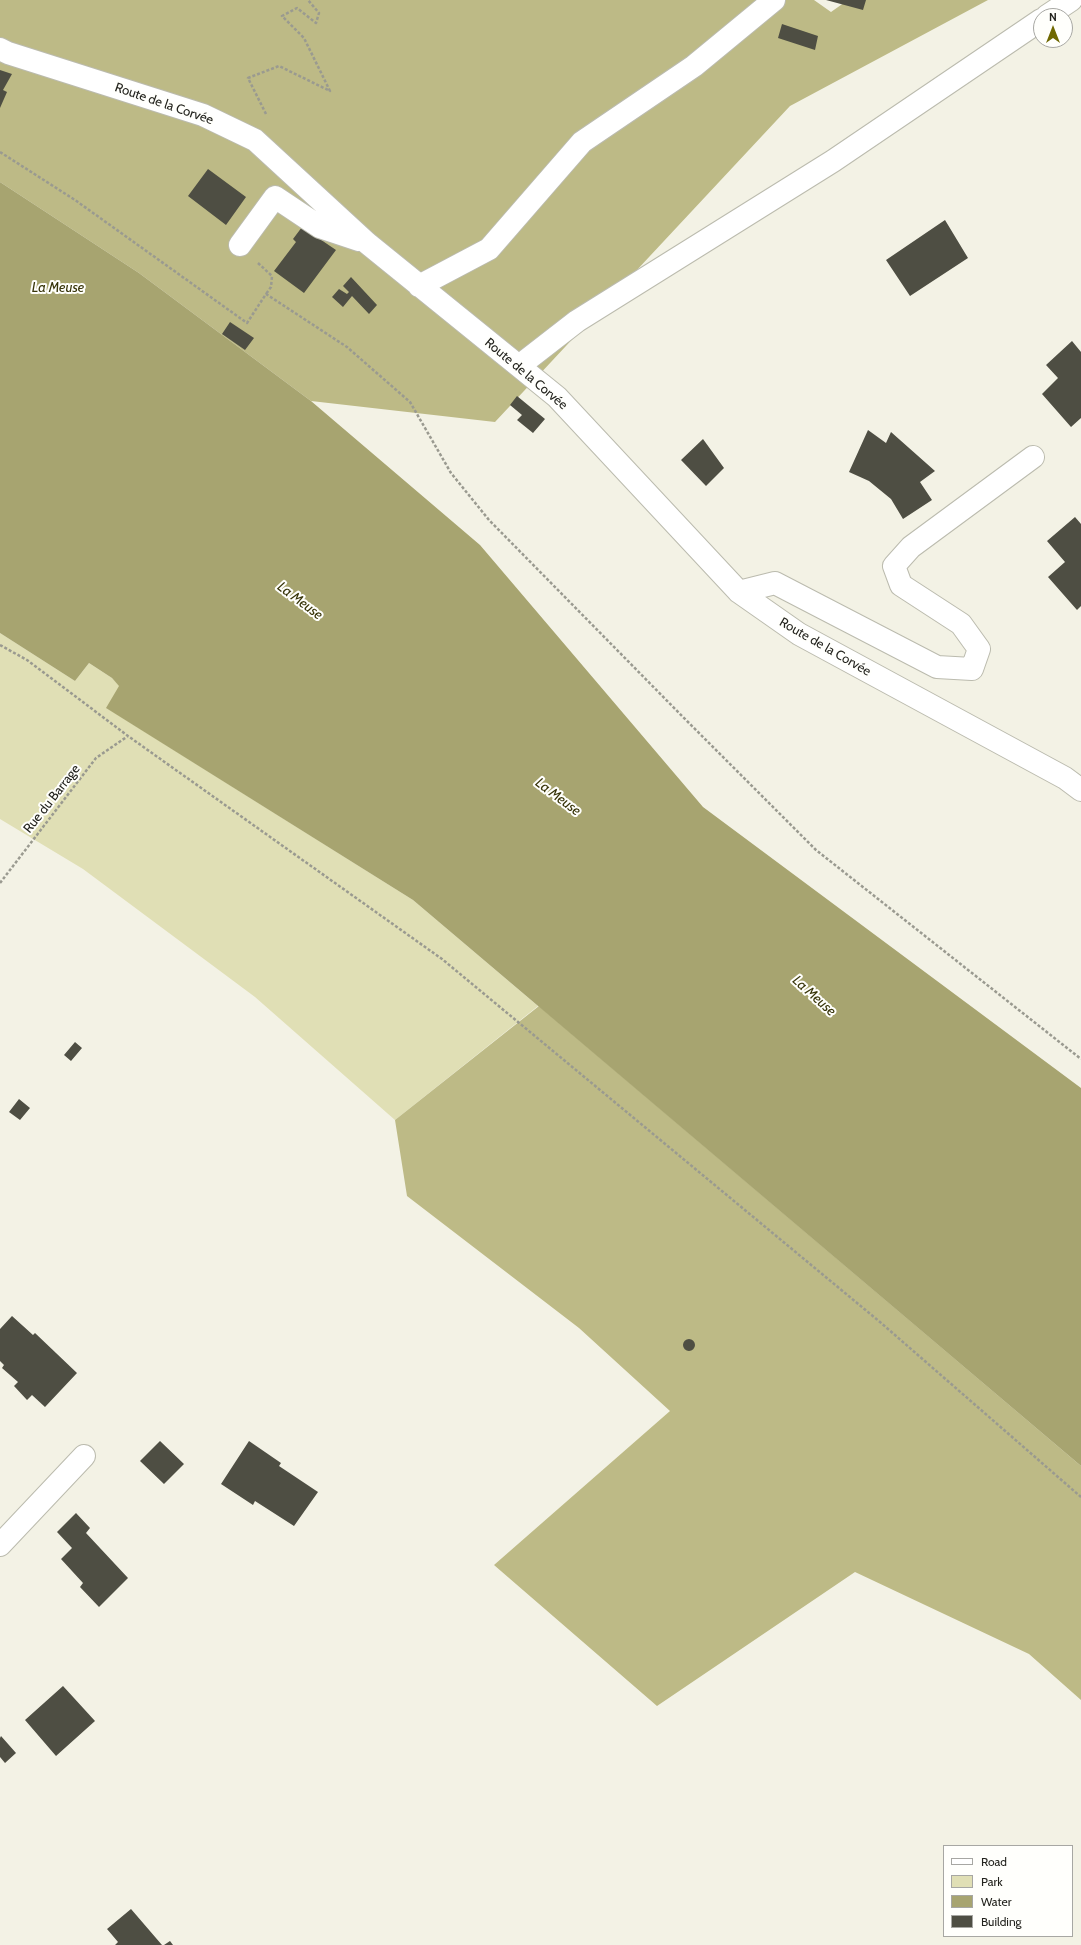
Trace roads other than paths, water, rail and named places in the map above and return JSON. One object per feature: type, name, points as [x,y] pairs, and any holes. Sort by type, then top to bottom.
[{"type":"street","points":[[420,286],[489,249],[582,142],[694,66],[774,0]]},
{"type":"street","points":[[1059,8],[1071,0]]},
{"type":"street","points":[[518,366],[577,321],[833,161],[1033,25]]},
{"type":"street","name":"Route de la Corvée","points":[[0,49],[8,53],[203,115],[255,140],[367,243],[557,398],[739,592],[800,634],[1065,778],[1081,790]]},
{"type":"street","points":[[240,245],[275,197],[320,227],[367,243]]},
{"type":"street","points":[[739,592],[775,583],[936,667],[972,669],[979,649],[961,624],[901,585],[894,566],[911,548],[1033,457]]},
{"type":"street","points":[[0,1545],[84,1456]]},
{"type":"water","name":"La Meuse","points":[[0,182],[139,273],[311,401],[480,545],[703,807],[1081,1088],[1081,1466],[413,900],[106,708],[119,686],[112,678],[89,663],[75,681],[0,633]]}]
